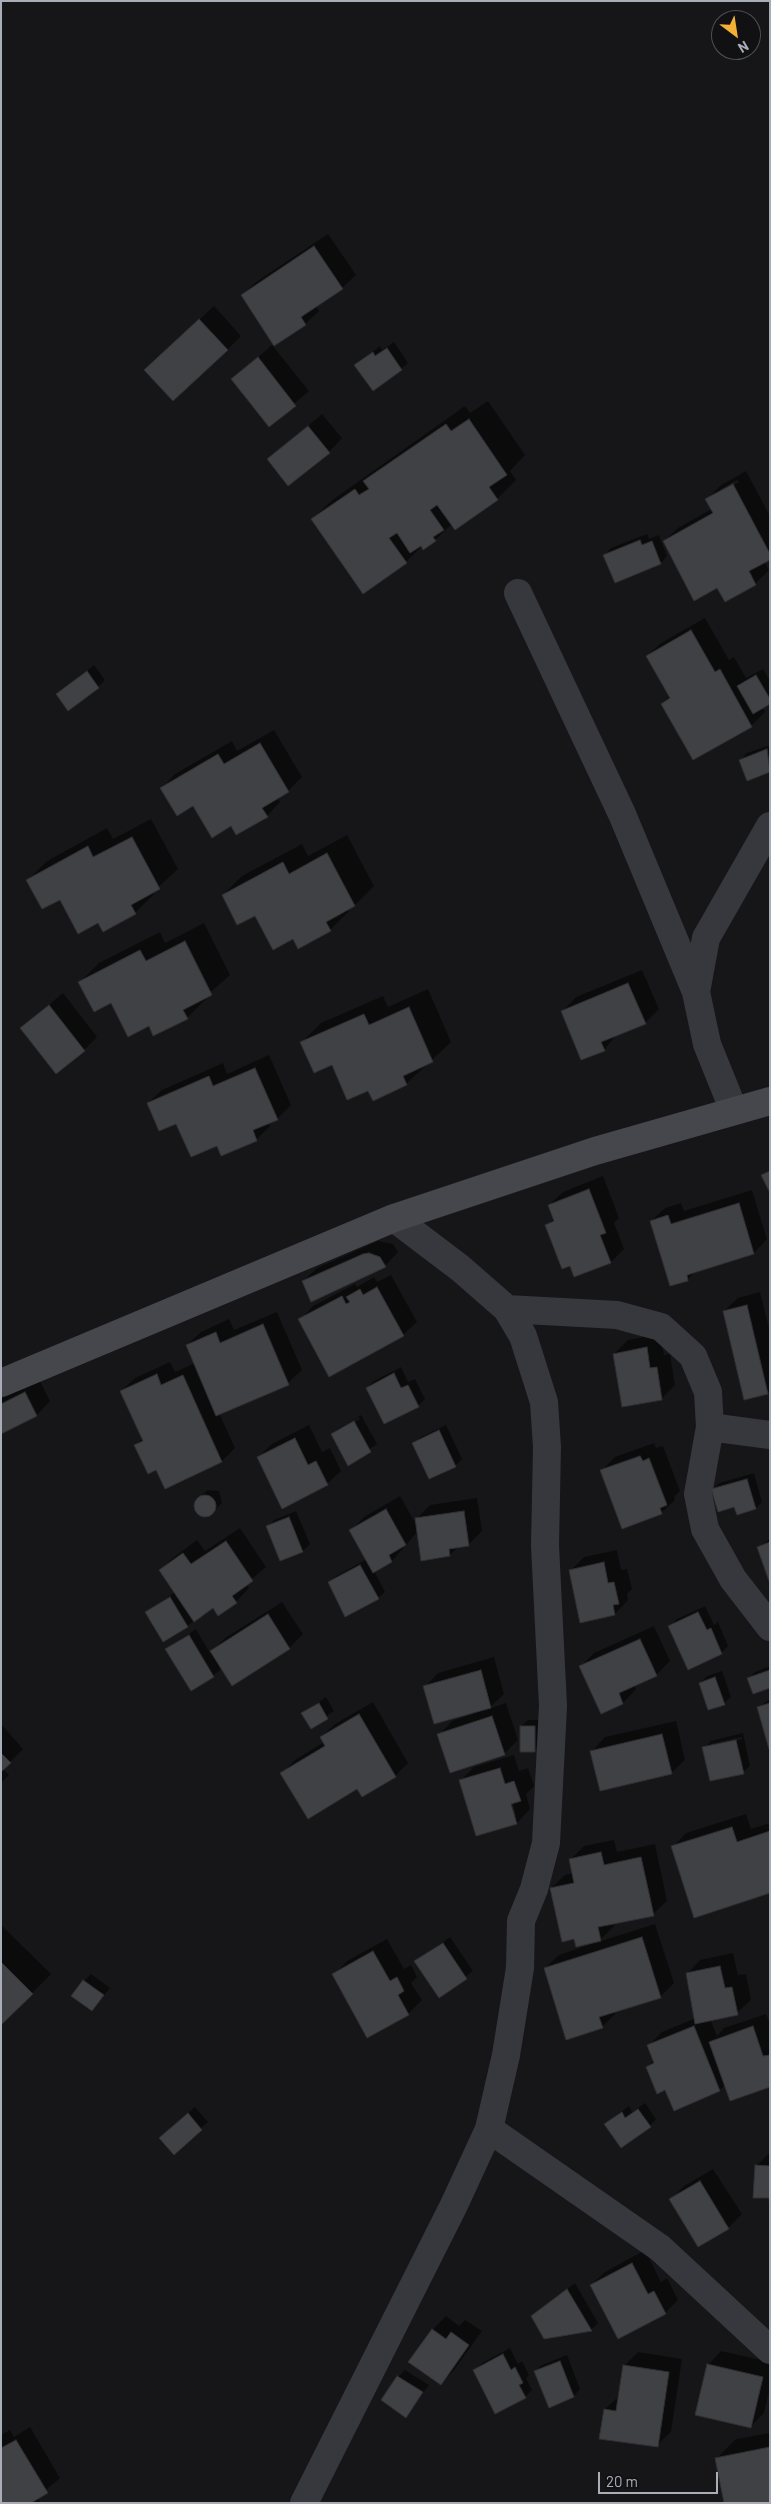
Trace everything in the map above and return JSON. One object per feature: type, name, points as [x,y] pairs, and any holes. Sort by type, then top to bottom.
[{"type":"street","points":[[518,593],[622,814],[696,992],[707,1044],[734,1111]]},
{"type":"street","points":[[696,992],[706,938],[770,826]]},
{"type":"street","points":[[1,1383],[394,1218],[595,1151],[770,1101]]},
{"type":"street","points":[[304,2503],[454,2205],[489,2129],[506,2055],[520,1968],[520,1921],[534,1889],[546,1843],[553,1706],[545,1545],[547,1447],[544,1402],[523,1336],[507,1309],[460,1268],[394,1218]]},
{"type":"street","points":[[507,1309],[617,1315],[661,1327],[693,1356],[708,1392],[710,1428],[698,1494],[705,1530],[733,1579],[770,1627]]},
{"type":"street","points":[[710,1428],[770,1435]]},
{"type":"street","points":[[489,2129],[660,2248],[770,2350]]},
{"type":"building","points":[[314,246],[343,289],[301,317],[306,325],[274,346],[241,295]]},
{"type":"building","points":[[199,319],[228,350],[173,401],[144,370]]},
{"type":"building","points":[[387,348],[402,370],[373,391],[354,365],[373,352],[375,356]]},
{"type":"building","points":[[258,357],[296,406],[269,427],[231,379]]},
{"type":"building","points":[[469,419],[507,475],[489,487],[498,500],[455,530],[437,505],[430,510],[444,530],[433,537],[436,541],[423,550],[421,546],[410,553],[397,533],[389,538],[407,563],[363,594],[311,519],[355,489],[359,495],[369,489],[363,481],[446,424],[451,431]]},
{"type":"building","points":[[308,426],[330,453],[288,486],[267,459]]},
{"type":"building","points":[[733,484],[770,554],[770,560],[749,571],[756,585],[725,602],[717,588],[694,601],[663,541],[713,513],[705,499]]},
{"type":"building","points":[[640,540],[642,545],[652,541],[661,564],[615,583],[603,555]]},
{"type":"building","points":[[691,630],[715,672],[720,669],[752,727],[693,760],[661,704],[670,698],[646,656]]},
{"type":"building","points":[[87,671],[99,688],[68,711],[56,694]]},
{"type":"building","points":[[756,675],[770,699],[770,704],[753,714],[737,686]]},
{"type":"building","points":[[260,743],[289,792],[262,808],[268,817],[236,835],[231,826],[212,838],[193,806],[177,816],[160,788],[218,754],[224,764]]},
{"type":"building","points":[[767,749],[770,772],[747,781],[739,760]]},
{"type":"building","points":[[132,837],[160,889],[131,905],[136,914],[103,932],[98,923],[78,934],[60,900],[42,909],[26,880],[88,846],[93,857]]},
{"type":"building","points":[[327,853],[355,906],[326,922],[331,931],[298,949],[293,939],[273,950],[255,916],[237,925],[222,895],[283,862],[289,874]]},
{"type":"building","points":[[185,941],[212,995],[183,1010],[188,1019],[153,1036],[149,1026],[128,1037],[111,1003],[94,1012],[78,982],[140,950],[146,961]]},
{"type":"building","points":[[628,983],[646,1024],[601,1042],[605,1051],[581,1060],[561,1011]]},
{"type":"building","points":[[49,1005],[85,1051],[56,1074],[20,1028]]},
{"type":"building","points":[[409,1007],[433,1062],[403,1076],[407,1085],[373,1101],[368,1091],[347,1100],[332,1065],[314,1073],[300,1042],[364,1014],[369,1025]]},
{"type":"building","points":[[255,1068],[278,1120],[253,1130],[257,1141],[221,1156],[217,1146],[191,1157],[176,1124],[159,1131],[147,1103],[209,1076],[213,1086]]},
{"type":"building","points":[[770,1171],[770,1193],[761,1175]]},
{"type":"building","points":[[589,1189],[606,1233],[600,1235],[611,1263],[574,1277],[570,1266],[562,1269],[545,1225],[554,1221],[548,1205]]},
{"type":"building","points":[[739,1203],[754,1254],[687,1275],[688,1281],[670,1286],[650,1221],[668,1215],[671,1224]]},
{"type":"building","points":[[369,1253],[380,1257],[386,1267],[311,1302],[302,1281]]},
{"type":"building","points":[[377,1287],[404,1336],[329,1377],[298,1319],[342,1296],[346,1304],[350,1302],[346,1297],[360,1289],[363,1295]]},
{"type":"building","points":[[747,1305],[768,1394],[744,1400],[723,1311]]},
{"type":"building","points":[[263,1324],[289,1385],[216,1416],[186,1345],[216,1332],[220,1343]]},
{"type":"building","points":[[647,1347],[650,1368],[657,1367],[662,1400],[622,1407],[613,1354]]},
{"type":"building","points":[[394,1373],[401,1388],[408,1385],[419,1407],[384,1424],[366,1388]]},
{"type":"building","points":[[157,1374],[161,1385],[183,1375],[222,1462],[165,1489],[156,1470],[148,1474],[134,1445],[143,1441],[120,1391]]},
{"type":"building","points":[[25,1392],[37,1416],[1,1434],[1,1404]]},
{"type":"building","points":[[354,1421],[371,1452],[348,1466],[331,1434]]},
{"type":"building","points":[[439,1430],[456,1467],[429,1479],[412,1443]]},
{"type":"building","points":[[295,1438],[308,1465],[316,1461],[328,1485],[282,1509],[257,1457]]},
{"type":"building","points":[[640,1456],[643,1461],[649,1458],[667,1505],[660,1508],[662,1514],[622,1529],[600,1470]]},
{"type":"building","points":[[747,1479],[756,1509],[737,1515],[734,1507],[718,1512],[711,1489]]},
{"type":"building","points":[[205,1495],[213,1498],[216,1506],[213,1514],[205,1517],[197,1514],[194,1506],[197,1498]]},
{"type":"building","points":[[386,1509],[406,1545],[389,1555],[392,1562],[373,1573],[349,1530]]},
{"type":"building","points":[[464,1511],[469,1546],[449,1549],[450,1556],[421,1561],[415,1518]]},
{"type":"building","points":[[289,1517],[303,1552],[280,1561],[266,1526]]},
{"type":"building","points":[[226,1541],[253,1581],[232,1596],[237,1603],[218,1616],[213,1608],[194,1622],[159,1570],[183,1553],[191,1564]]},
{"type":"building","points":[[770,1542],[770,1581],[769,1581],[757,1547]]},
{"type":"building","points":[[604,1562],[608,1583],[614,1582],[619,1604],[613,1605],[615,1615],[580,1623],[569,1570]]},
{"type":"building","points":[[360,1565],[379,1599],[345,1617],[328,1582]]},
{"type":"building","points":[[170,1597],[188,1627],[163,1642],[145,1612]]},
{"type":"building","points":[[698,1612],[707,1630],[711,1628],[722,1654],[688,1670],[668,1626]]},
{"type":"building","points":[[268,1614],[290,1649],[232,1686],[210,1651]]},
{"type":"building","points":[[189,1635],[214,1677],[191,1691],[165,1649]]},
{"type":"building","points":[[640,1639],[657,1676],[619,1693],[623,1704],[601,1714],[579,1666]]},
{"type":"building","points":[[481,1670],[491,1708],[434,1724],[423,1686]]},
{"type":"building","points":[[770,1670],[770,1688],[753,1694],[747,1678]]},
{"type":"building","points":[[715,1677],[725,1705],[708,1710],[699,1683]]},
{"type":"building","points":[[319,1703],[328,1719],[311,1729],[301,1713]]},
{"type":"building","points":[[770,1703],[770,1748],[769,1749],[757,1707]]},
{"type":"building","points":[[359,1714],[396,1777],[362,1797],[357,1789],[308,1819],[280,1773],[325,1746],[320,1737]]},
{"type":"building","points":[[492,1716],[505,1755],[450,1773],[437,1734]]},
{"type":"building","points":[[520,1726],[535,1726],[535,1752],[520,1752]]},
{"type":"building","points":[[662,1734],[672,1774],[600,1791],[590,1751]]},
{"type":"building","points":[[736,1740],[744,1774],[710,1781],[702,1747]]},
{"type":"building","points":[[1,1753],[11,1763],[1,1772]]},
{"type":"building","points":[[500,1768],[505,1784],[514,1781],[521,1801],[511,1804],[517,1824],[476,1836],[459,1780]]},
{"type":"building","points":[[732,1827],[737,1842],[770,1831],[770,1893],[694,1918],[671,1846]]},
{"type":"building","points":[[601,1852],[604,1865],[641,1857],[654,1916],[598,1927],[601,1941],[576,1947],[574,1939],[562,1942],[550,1888],[574,1883],[569,1859]]},
{"type":"building","points":[[642,1937],[661,1998],[599,2017],[603,2028],[566,2040],[544,1968]]},
{"type":"building","points":[[443,1943],[467,1979],[439,1998],[414,1961]]},
{"type":"building","points":[[373,1951],[390,1981],[397,1977],[404,1991],[398,1995],[409,2015],[367,2038],[332,1974]]},
{"type":"building","points":[[1,1962],[33,1994],[1,2025]]},
{"type":"building","points":[[720,1966],[725,1988],[732,1987],[738,2015],[695,2024],[686,1973]]},
{"type":"building","points":[[83,1980],[104,1995],[92,2011],[71,1996]]},
{"type":"building","points":[[694,2026],[720,2091],[674,2111],[665,2090],[657,2094],[646,2067],[654,2063],[647,2045]]},
{"type":"building","points":[[753,2026],[763,2056],[770,2055],[770,2087],[730,2101],[709,2042]]},
{"type":"building","points":[[638,2109],[651,2127],[621,2148],[604,2124],[622,2112],[625,2118]]},
{"type":"building","points":[[188,2113],[202,2130],[174,2155],[159,2138]]},
{"type":"building","points":[[755,2165],[770,2166],[770,2208],[769,2198],[753,2198]]},
{"type":"building","points":[[700,2181],[729,2229],[698,2247],[669,2199]]},
{"type":"building","points":[[632,2263],[648,2294],[654,2291],[666,2314],[618,2339],[590,2285]]},
{"type":"building","points":[[567,2289],[592,2331],[544,2339],[531,2316]]},
{"type":"building","points":[[432,2329],[446,2339],[451,2332],[469,2345],[441,2385],[408,2362]]},
{"type":"building","points":[[503,2354],[511,2370],[515,2367],[523,2383],[519,2385],[526,2398],[495,2414],[473,2370]]},
{"type":"building","points":[[560,2361],[574,2397],[549,2408],[534,2371]]},
{"type":"building","points":[[707,2364],[763,2377],[751,2428],[695,2415]]},
{"type":"building","points":[[623,2365],[669,2372],[658,2447],[599,2439],[604,2409],[616,2411]]},
{"type":"building","points":[[397,2376],[423,2392],[406,2418],[381,2400]]},
{"type":"building","points":[[16,2440],[48,2493],[31,2503],[1,2503],[1,2448]]},
{"type":"building","points":[[770,2447],[770,2503],[724,2503],[715,2458]]}]
